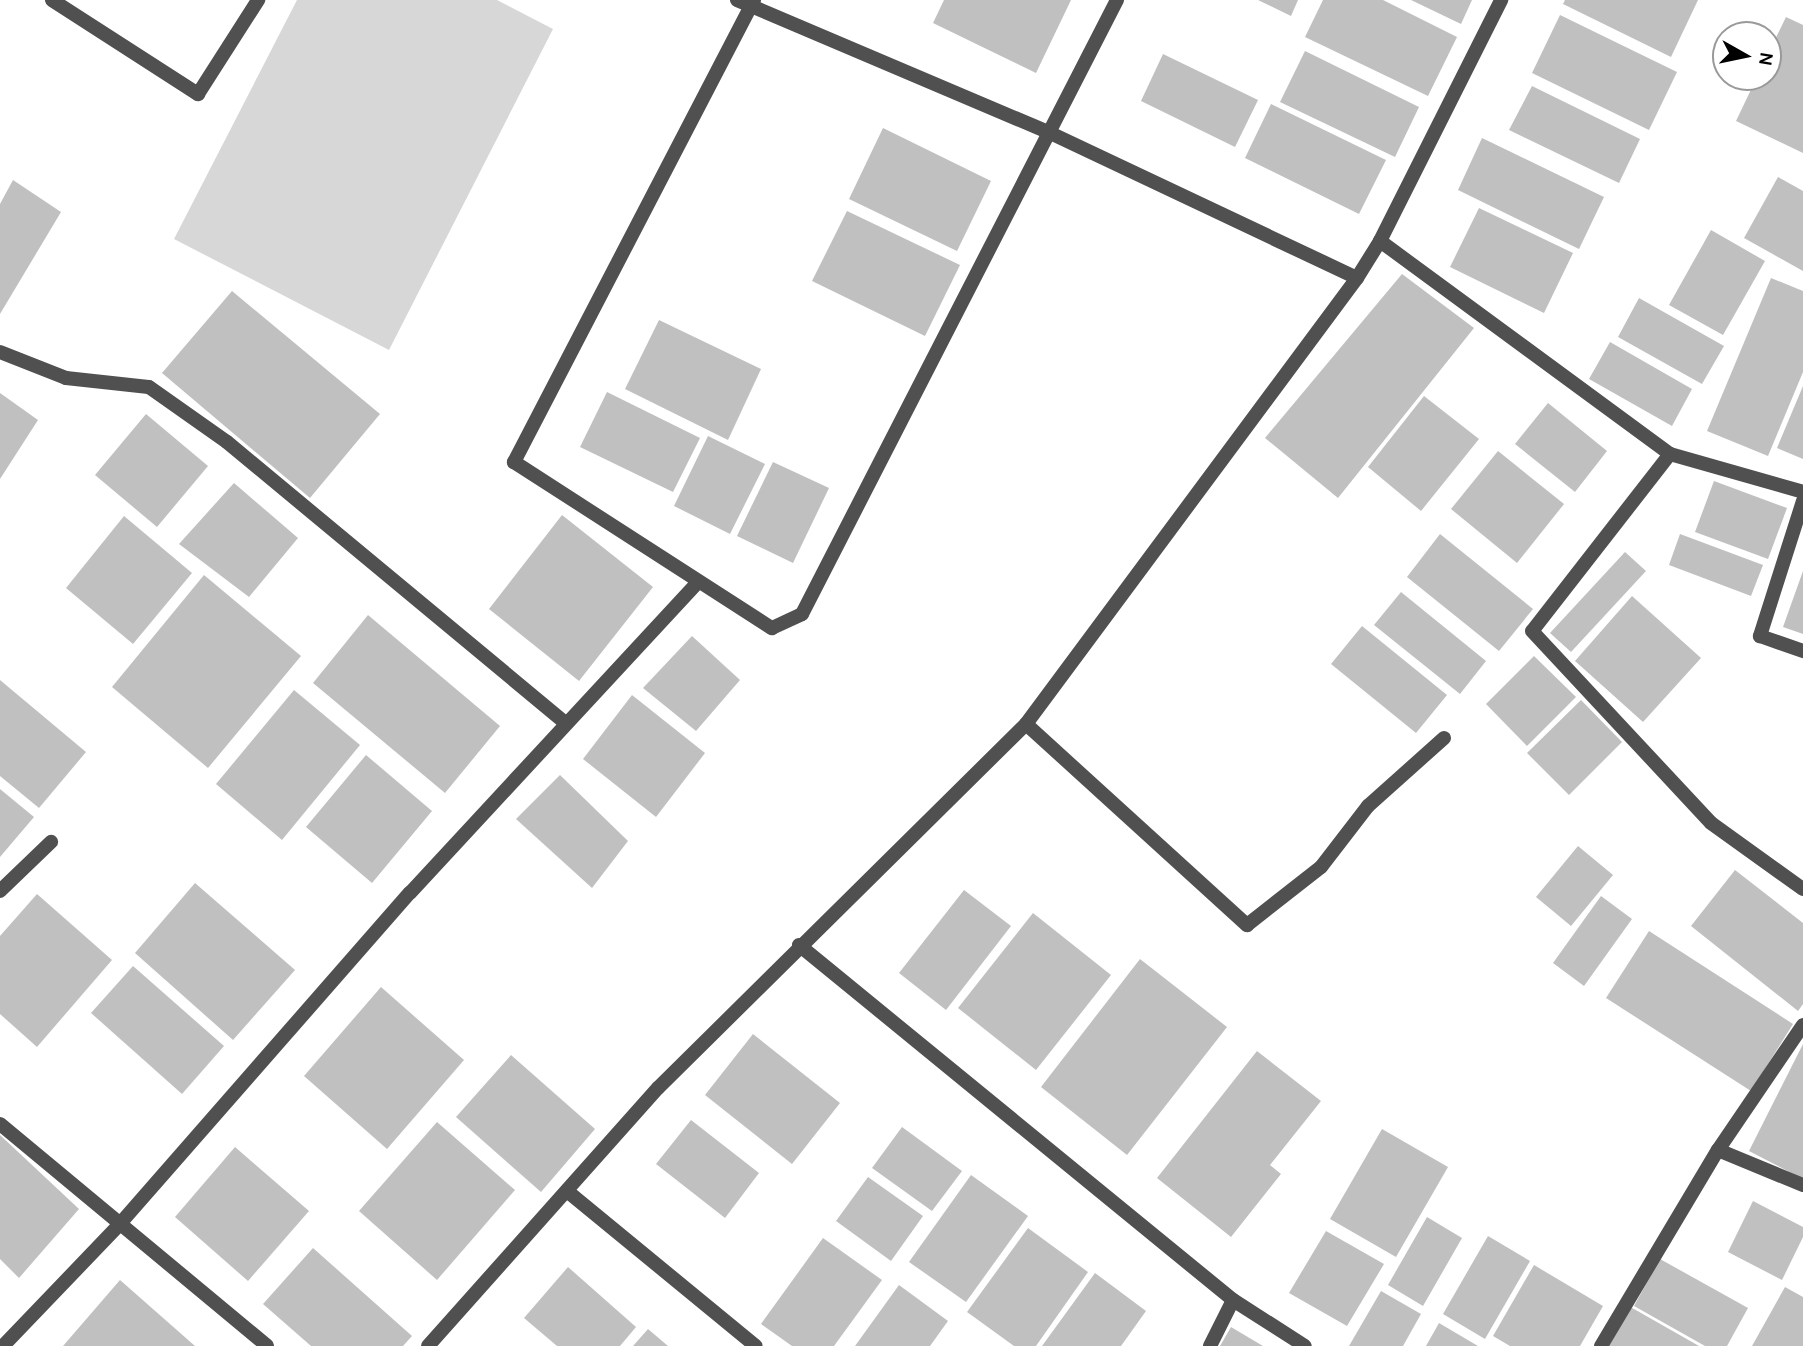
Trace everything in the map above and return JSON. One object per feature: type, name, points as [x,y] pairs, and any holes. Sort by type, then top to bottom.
[{"type":"street","points":[[52,0],[198,94],[258,0]]},
{"type":"street","points":[[1116,0],[1046,131],[802,614],[772,628],[514,462],[747,2],[1046,131],[1357,278]]},
{"type":"street","points":[[428,1346],[658,1088],[799,945],[1026,724],[1357,278],[1380,241],[1502,0]]},
{"type":"street","points":[[1380,241],[1670,454],[1803,492]]},
{"type":"street","points":[[0,352],[66,378],[149,387],[227,442],[565,723]]},
{"type":"street","points":[[1670,454],[1532,631],[1711,823],[1803,889]]},
{"type":"street","points":[[1803,501],[1759,636],[1803,651]]},
{"type":"street","points":[[3,1346],[118,1226],[565,723],[698,582]]},
{"type":"street","points":[[1026,724],[1247,925],[1321,867],[1368,806],[1444,738]]},
{"type":"street","points":[[0,891],[51,842]]},
{"type":"street","points":[[799,945],[1234,1300],[1305,1346]]},
{"type":"street","points":[[1601,1346],[1718,1150],[1803,1025]]},
{"type":"street","points":[[0,1124],[118,1226],[267,1346]]},
{"type":"street","points":[[1718,1150],[1803,1185]]},
{"type":"street","points":[[567,1191],[756,1346]]},
{"type":"street","points":[[1210,1346],[1234,1300]]},
{"type":"shaded area","points":[[297,0],[497,0],[553,29],[389,350],[174,239]]},
{"type":"building","points":[[944,0],[1071,0],[1036,73],[933,23]]},
{"type":"building","points":[[1258,0],[1298,0],[1291,16]]},
{"type":"building","points":[[1323,0],[1383,0],[1457,37],[1428,96],[1305,37]]},
{"type":"building","points":[[1411,0],[1472,0],[1461,24]]},
{"type":"building","points":[[1565,0],[1698,0],[1671,57],[1563,4]]},
{"type":"building","points":[[1560,15],[1677,72],[1649,130],[1532,73]]},
{"type":"building","points":[[1786,17],[1803,25],[1803,153],[1736,121],[1750,91],[1782,91],[1782,25]]},
{"type":"building","points":[[1305,51],[1419,107],[1395,157],[1280,102]]},
{"type":"building","points":[[1163,54],[1258,100],[1235,147],[1141,101]]},
{"type":"building","points":[[1532,86],[1640,139],[1619,183],[1509,130]]},
{"type":"building","points":[[1271,104],[1386,160],[1359,214],[1245,158]]},
{"type":"building","points":[[883,128],[991,181],[957,251],[849,199]]},
{"type":"building","points":[[1482,138],[1604,197],[1579,249],[1458,190]]},
{"type":"building","points":[[1778,177],[1803,191],[1803,271],[1744,238]]},
{"type":"building","points":[[13,180],[61,212],[0,314],[0,204]]},
{"type":"building","points":[[1479,208],[1573,253],[1544,313],[1450,267]]},
{"type":"building","points":[[847,211],[960,265],[925,336],[812,281]]},
{"type":"building","points":[[1711,230],[1765,261],[1723,335],[1669,305]]},
{"type":"building","points":[[1402,274],[1474,328],[1338,498],[1265,438]]},
{"type":"building","points":[[1771,278],[1803,291],[1803,372],[1768,456],[1707,431]]},
{"type":"building","points":[[232,291],[380,414],[310,498],[162,373]]},
{"type":"building","points":[[1639,298],[1724,346],[1702,384],[1618,337]]},
{"type":"building","points":[[659,320],[761,369],[728,440],[625,389]]},
{"type":"building","points":[[1610,342],[1692,389],[1672,426],[1589,379]]},
{"type":"building","points":[[1803,386],[1803,459],[1777,448]]},
{"type":"building","points":[[607,392],[700,438],[673,492],[580,447]]},
{"type":"building","points":[[0,393],[38,420],[0,479]]},
{"type":"building","points":[[1424,396],[1479,439],[1421,511],[1368,467]]},
{"type":"building","points":[[1548,403],[1607,451],[1575,492],[1515,444]]},
{"type":"building","points":[[146,414],[208,466],[157,527],[95,475]]},
{"type":"building","points":[[708,436],[765,464],[730,534],[674,506]]},
{"type":"building","points":[[1498,451],[1564,504],[1517,563],[1451,509]]},
{"type":"building","points":[[773,462],[829,488],[793,563],[737,536]]},
{"type":"building","points":[[1714,481],[1787,508],[1768,559],[1695,532]]},
{"type":"building","points":[[234,483],[298,538],[249,597],[179,544]]},
{"type":"building","points":[[562,515],[653,587],[579,681],[489,609]]},
{"type":"building","points":[[124,516],[192,573],[133,644],[66,588]]},
{"type":"building","points":[[1440,534],[1533,609],[1499,651],[1407,577]]},
{"type":"building","points":[[1680,534],[1763,565],[1751,596],[1669,565]]},
{"type":"building","points":[[1625,552],[1646,571],[1571,652],[1550,633]]},
{"type":"building","points":[[1803,571],[1803,634],[1783,627]]},
{"type":"building","points":[[204,575],[301,656],[208,768],[112,687]]},
{"type":"building","points":[[1401,592],[1486,661],[1460,694],[1374,625]]},
{"type":"building","points":[[1632,596],[1701,658],[1643,722],[1575,661]]},
{"type":"building","points":[[368,615],[500,726],[445,793],[313,683]]},
{"type":"building","points":[[1362,626],[1447,695],[1416,733],[1331,664]]},
{"type":"building","points":[[692,636],[740,680],[696,731],[643,688]]},
{"type":"building","points":[[1534,656],[1576,697],[1527,746],[1486,704]]},
{"type":"building","points":[[0,680],[86,752],[39,808],[0,776]]},
{"type":"building","points":[[294,690],[360,745],[282,840],[216,784]]},
{"type":"building","points":[[632,695],[705,753],[656,817],[583,759]]},
{"type":"building","points":[[1581,700],[1622,742],[1569,795],[1527,753]]},
{"type":"building","points":[[366,755],[432,811],[372,883],[306,827]]},
{"type":"building","points":[[560,775],[628,841],[592,888],[516,819]]},
{"type":"building","points":[[0,789],[34,817],[0,857]]},
{"type":"building","points":[[1578,846],[1613,875],[1571,926],[1536,897]]},
{"type":"building","points":[[1735,870],[1803,923],[1803,1004],[1798,1011],[1691,926]]},
{"type":"building","points":[[195,883],[295,970],[233,1040],[135,953]]},
{"type":"building","points":[[964,890],[1011,926],[946,1010],[899,973]]},
{"type":"building","points":[[37,894],[112,960],[37,1047],[0,1014],[0,936]]},
{"type":"building","points":[[1601,896],[1632,919],[1584,986],[1553,963]]},
{"type":"building","points":[[1033,913],[1111,975],[1036,1070],[958,1008]]},
{"type":"building","points":[[1649,931],[1793,1024],[1751,1091],[1606,998]]},
{"type":"building","points":[[1140,959],[1227,1027],[1127,1155],[1041,1087]]},
{"type":"building","points":[[133,966],[224,1046],[182,1094],[91,1013]]},
{"type":"building","points":[[381,987],[464,1060],[387,1149],[304,1076]]},
{"type":"building","points":[[753,1034],[840,1103],[792,1164],[705,1095]]},
{"type":"building","points":[[1803,1044],[1803,1179],[1749,1151]]},
{"type":"building","points":[[1257,1051],[1321,1101],[1270,1165],[1281,1174],[1231,1237],[1157,1178]]},
{"type":"building","points":[[511,1055],[595,1129],[541,1192],[456,1117]]},
{"type":"building","points":[[691,1120],[759,1173],[725,1218],[656,1164]]},
{"type":"building","points":[[437,1122],[515,1190],[437,1280],[359,1211]]},
{"type":"building","points":[[902,1127],[962,1171],[932,1211],[872,1168]]},
{"type":"building","points":[[1382,1129],[1448,1167],[1396,1257],[1330,1219]]},
{"type":"building","points":[[0,1135],[79,1209],[19,1278],[0,1259]]},
{"type":"building","points":[[235,1147],[309,1211],[248,1281],[175,1217]]},
{"type":"building","points":[[971,1175],[1028,1216],[966,1302],[909,1262]]},
{"type":"building","points":[[868,1177],[923,1216],[891,1261],[836,1221]]},
{"type":"building","points":[[1753,1201],[1803,1227],[1803,1237],[1782,1280],[1728,1252]]},
{"type":"building","points":[[1427,1217],[1462,1238],[1423,1306],[1388,1285]]},
{"type":"building","points":[[1028,1228],[1088,1272],[1036,1346],[1014,1346],[967,1312]]},
{"type":"building","points":[[1326,1231],[1384,1264],[1347,1326],[1289,1293]]},
{"type":"building","points":[[1488,1236],[1530,1261],[1485,1339],[1443,1314]]},
{"type":"building","points":[[823,1238],[882,1280],[834,1346],[792,1346],[761,1324]]},
{"type":"building","points":[[313,1248],[412,1336],[403,1346],[311,1346],[263,1304]]},
{"type":"building","points":[[1660,1259],[1748,1308],[1727,1346],[1705,1346],[1634,1306]]},
{"type":"building","points":[[1534,1265],[1603,1306],[1580,1346],[1510,1346],[1493,1336]]},
{"type":"building","points":[[568,1267],[636,1327],[620,1346],[557,1346],[524,1318]]},
{"type":"building","points":[[1095,1273],[1146,1311],[1121,1346],[1042,1346]]},
{"type":"building","points":[[120,1280],[195,1346],[63,1346]]},
{"type":"building","points":[[899,1285],[948,1321],[930,1346],[855,1346]]},
{"type":"building","points":[[1785,1287],[1803,1297],[1803,1346],[1752,1346]]},
{"type":"building","points":[[1381,1291],[1421,1314],[1403,1346],[1349,1346]]},
{"type":"building","points":[[1627,1305],[1699,1346],[1603,1346]]},
{"type":"building","points":[[1439,1323],[1478,1346],[1426,1346]]},
{"type":"building","points":[[1231,1327],[1263,1346],[1220,1346]]},
{"type":"building","points":[[648,1329],[668,1346],[633,1346]]}]
